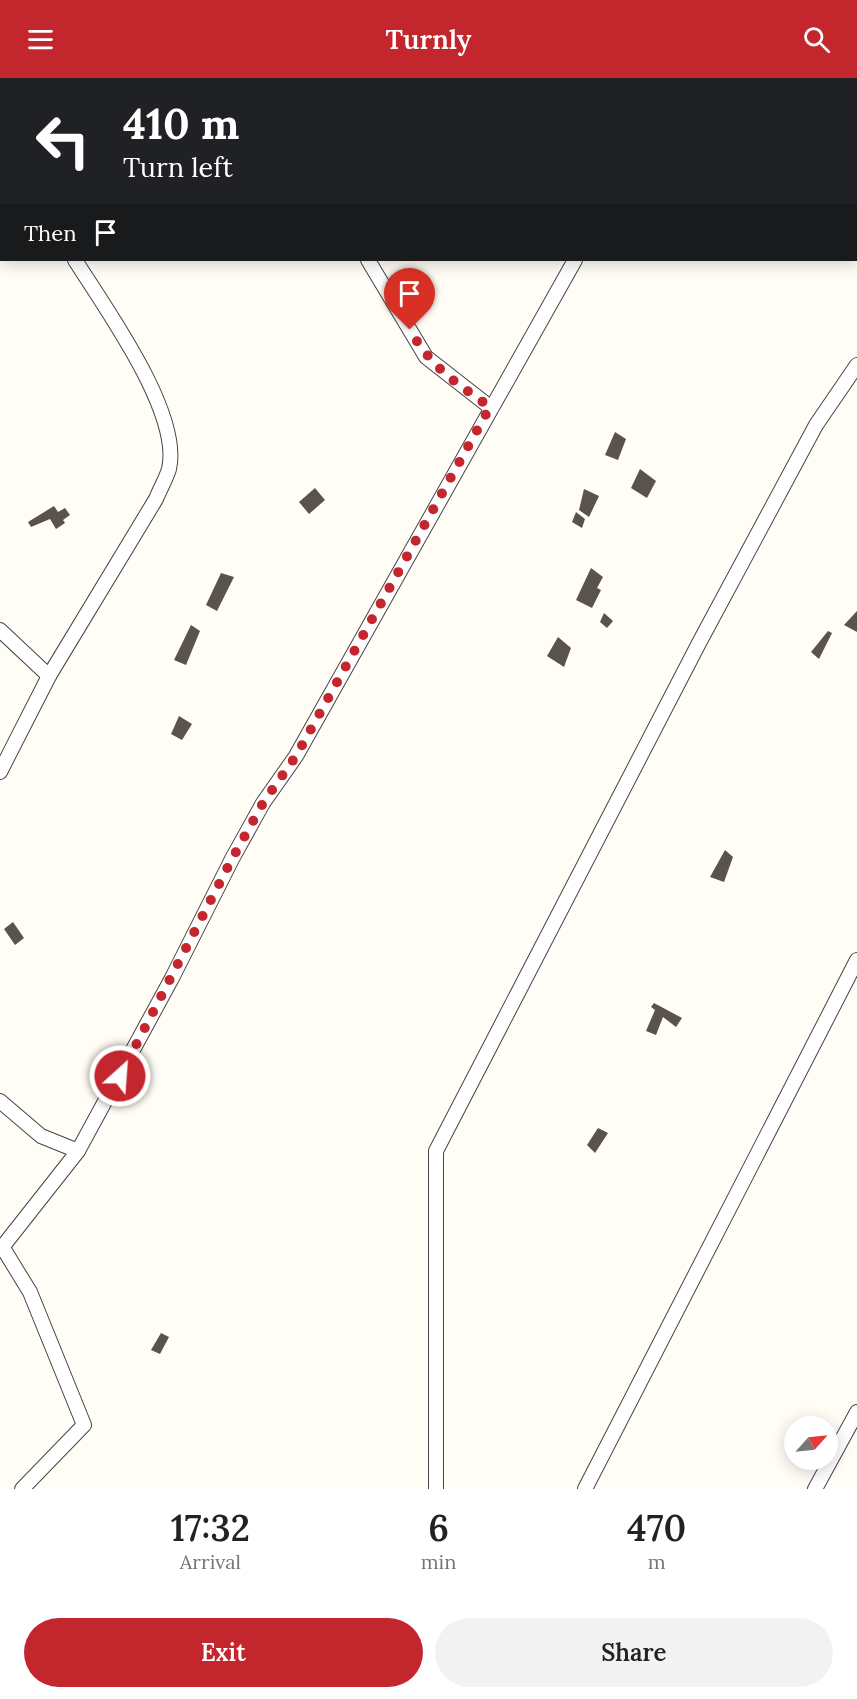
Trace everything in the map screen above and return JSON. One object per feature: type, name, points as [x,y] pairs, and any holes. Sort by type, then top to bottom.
[{"type":"street","points":[[0,772],[49,676],[156,498],[169,468],[169,434],[161,409],[143,371],[76,261]]},
{"type":"street","points":[[369,261],[426,357],[490,407]]},
{"type":"street","points":[[22,1489],[84,1425],[30,1292],[1,1249],[78,1151],[263,803],[296,756],[490,407],[574,261]]},
{"type":"street","points":[[435,1489],[436,1151],[699,643],[816,424],[857,365]]},
{"type":"street","points":[[0,630],[49,676]]},
{"type":"street","points":[[585,1489],[857,960]]},
{"type":"street","points":[[0,1101],[41,1136],[78,1151]]},
{"type":"street","points":[[815,1489],[857,1412]]},
{"type":"building","points":[[615,432],[626,439],[618,460],[605,455]]},
{"type":"building","points":[[640,469],[656,481],[647,498],[631,488]]},
{"type":"building","points":[[315,488],[325,500],[309,514],[299,502]]},
{"type":"building","points":[[584,489],[599,496],[589,517],[579,510]]},
{"type":"building","points":[[54,506],[58,512],[65,508],[70,515],[63,520],[65,523],[56,529],[50,519],[31,527],[28,522]]},
{"type":"building","points":[[576,512],[585,519],[582,528],[572,522]]},
{"type":"building","points":[[591,568],[603,577],[597,588],[601,590],[592,608],[576,600]]},
{"type":"building","points":[[221,573],[234,577],[217,611],[206,605]]},
{"type":"building","points":[[857,611],[857,632],[844,625]]},
{"type":"building","points":[[604,613],[613,621],[607,628],[600,622]]},
{"type":"building","points":[[191,625],[200,631],[186,665],[174,660]]},
{"type":"building","points":[[828,631],[832,633],[819,659],[811,652]]},
{"type":"building","points":[[558,637],[571,648],[564,667],[547,656]]},
{"type":"building","points":[[179,716],[192,724],[182,740],[171,734]]},
{"type":"building","points":[[725,850],[733,857],[724,882],[710,877]]},
{"type":"building","points":[[13,922],[24,938],[15,945],[4,929]]},
{"type":"building","points":[[654,1003],[682,1018],[676,1027],[663,1017],[656,1035],[646,1031],[655,1010],[651,1007]]},
{"type":"building","points":[[598,1128],[608,1133],[595,1153],[587,1145]]},
{"type":"building","points":[[161,1333],[169,1337],[160,1354],[151,1350]]},
{"type":"route","points":[[120,1076],[232,859],[263,803],[296,756],[490,407],[436,367],[426,357],[410,330]]}]
